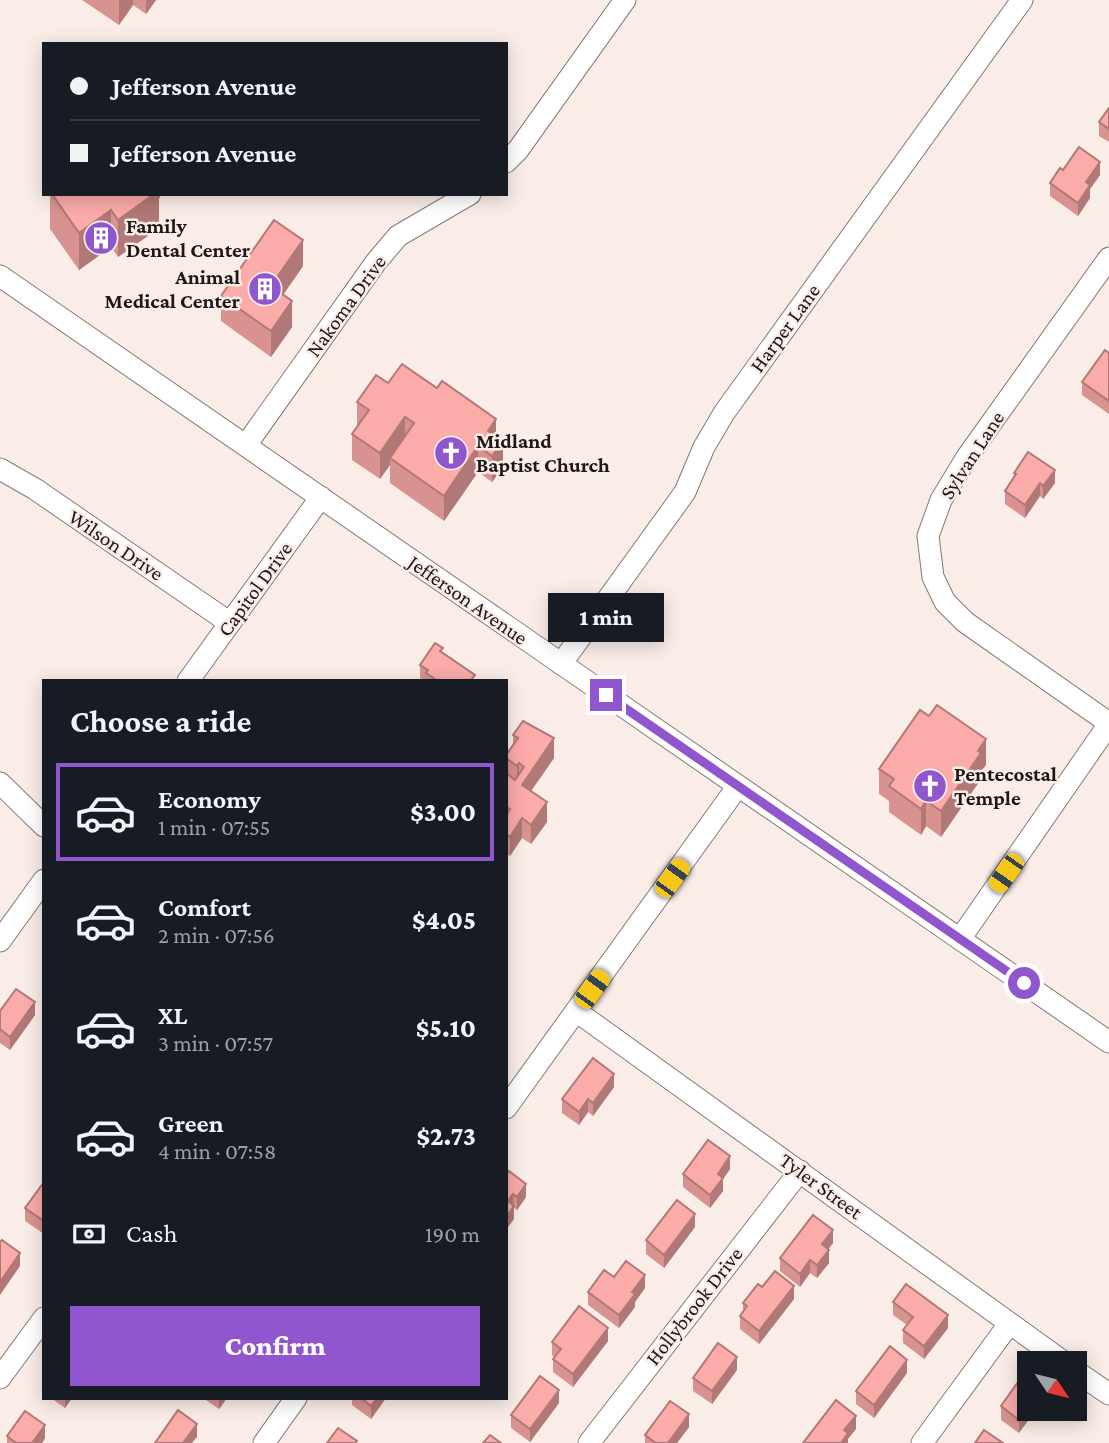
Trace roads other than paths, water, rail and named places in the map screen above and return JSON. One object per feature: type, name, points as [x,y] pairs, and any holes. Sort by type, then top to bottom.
[{"type":"street","points":[[508,160],[518,150],[625,0]]},
{"type":"street","name":"Harper Lane","points":[[561,664],[685,492],[704,447],[724,413],[1022,0]]},
{"type":"street","name":"Nakoma Drive","points":[[246,445],[376,262],[398,236],[467,196]]},
{"type":"street","name":"Sylvan Lane","points":[[1109,258],[967,457],[941,500],[929,536],[933,577],[945,602],[965,622],[1109,723]]},
{"type":"street","name":"Jefferson Avenue","points":[[0,276],[1109,1042]]},
{"type":"street","name":"Wilson Drive","points":[[0,469],[35,489],[230,623]]},
{"type":"street","name":"Capitol Drive","points":[[189,679],[321,497]]},
{"type":"street","points":[[960,939],[1109,723]]},
{"type":"street","points":[[0,783],[42,824]]},
{"type":"street","points":[[508,1105],[738,786]]},
{"type":"street","points":[[0,941],[42,883]]},
{"type":"street","name":"Tyler Street","points":[[576,1011],[1048,1351]]},
{"type":"street","name":"Hollybrook Drive","points":[[589,1443],[800,1171]]},
{"type":"street","points":[[0,1378],[42,1321]]},
{"type":"street","points":[[922,1443],[1009,1324]]},
{"type":"street","points":[[1087,1379],[1109,1394]]},
{"type":"street","points":[[264,1443],[295,1400]]},
{"type":"place","name":"Family Dental Center","points":[[101,238]]},
{"type":"place","name":"Animal Medical Center","points":[[265,289]]},
{"type":"place","name":"Midland Baptist Church","points":[[451,453]]},
{"type":"place","name":"Pentecostal Temple","points":[[930,786]]}]
